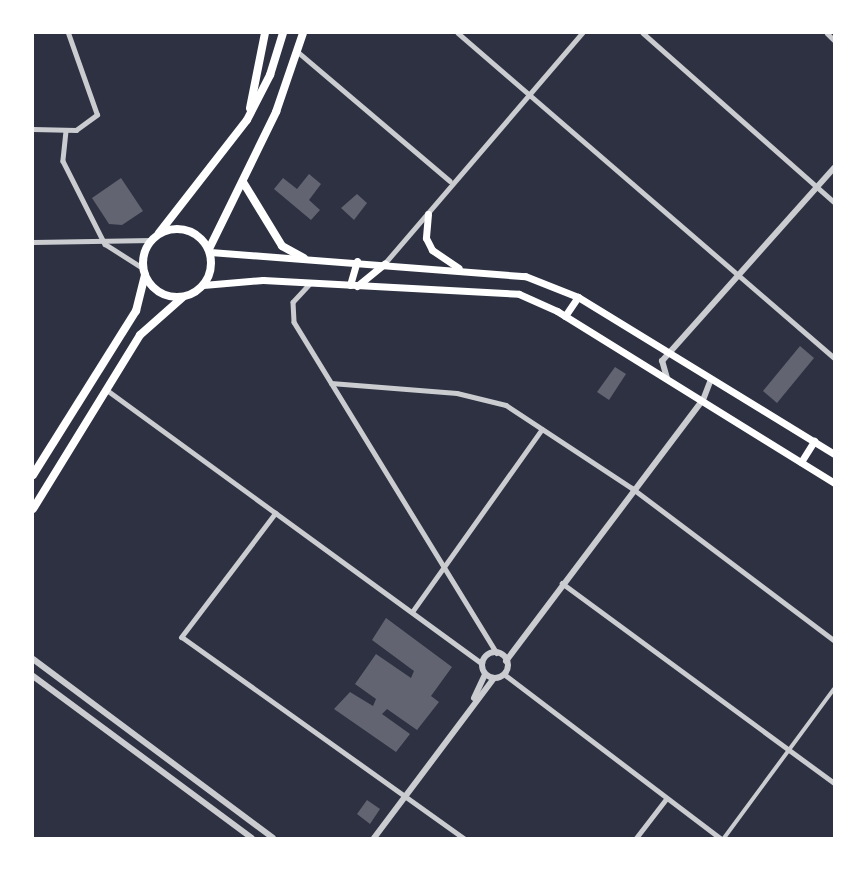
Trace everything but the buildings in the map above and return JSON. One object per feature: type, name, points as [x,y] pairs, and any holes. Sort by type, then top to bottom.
[{"type":"main road","points":[[247,120],[265,33]]},
{"type":"main road","points":[[33,475],[136,311],[152,240],[247,120],[270,75],[283,33]]},
{"type":"main road","points":[[203,285],[210,250],[243,183],[298,52],[303,33]]},
{"type":"main road","points":[[243,183],[282,246],[304,258]]},
{"type":"main road","points":[[428,214],[426,238],[432,250],[461,269]]},
{"type":"main road","points":[[159,234],[182,228],[210,250],[525,276],[578,297],[834,453]]},
{"type":"main road","points":[[354,286],[357,261]]},
{"type":"main road","points":[[354,286],[385,263]]},
{"type":"main road","points":[[144,271],[160,292],[183,297]]},
{"type":"main road","points":[[33,509],[150,322],[203,285],[243,280],[519,294],[565,316],[834,483]]},
{"type":"main road","points":[[565,316],[578,297]]},
{"type":"main road","points":[[801,462],[814,441]]},
{"type":"street","points":[[33,129],[66,131],[92,122],[97,105],[68,33]]},
{"type":"street","points":[[458,33],[834,358]]},
{"type":"street","points":[[385,263],[428,214],[450,182],[582,33]]},
{"type":"street","points":[[643,33],[834,202]]},
{"type":"street","points":[[827,33],[834,40]]},
{"type":"street","points":[[298,52],[450,182]]},
{"type":"street","points":[[66,131],[63,161],[105,244],[144,271]]},
{"type":"street","points":[[668,379],[660,369],[669,352],[834,168]]},
{"type":"street","points":[[33,242],[105,244],[152,240]]},
{"type":"street","points":[[312,282],[297,295],[292,312],[331,383],[499,654],[506,660]]},
{"type":"street","points":[[504,674],[506,660],[632,488],[703,400],[711,379]]},
{"type":"street","points":[[331,383],[457,393],[506,405],[632,488],[834,640]]},
{"type":"street","points":[[107,390],[482,663],[485,674],[471,706]]},
{"type":"street","points":[[412,612],[542,429]]},
{"type":"street","points":[[276,513],[182,637],[464,838]]},
{"type":"street","points":[[562,583],[834,783]]},
{"type":"street","points":[[482,663],[516,646]]},
{"type":"street","points":[[33,659],[273,838]]},
{"type":"street","points":[[485,674],[494,678]]},
{"type":"street","points":[[504,674],[666,799],[722,838],[834,689]]},
{"type":"street","points":[[374,838],[471,706],[494,678],[504,674]]},
{"type":"street","points":[[33,676],[66,698],[252,838]]},
{"type":"street","points":[[66,698],[73,688]]},
{"type":"street","points":[[121,740],[128,729]]},
{"type":"street","points":[[636,838],[666,799]]}]
